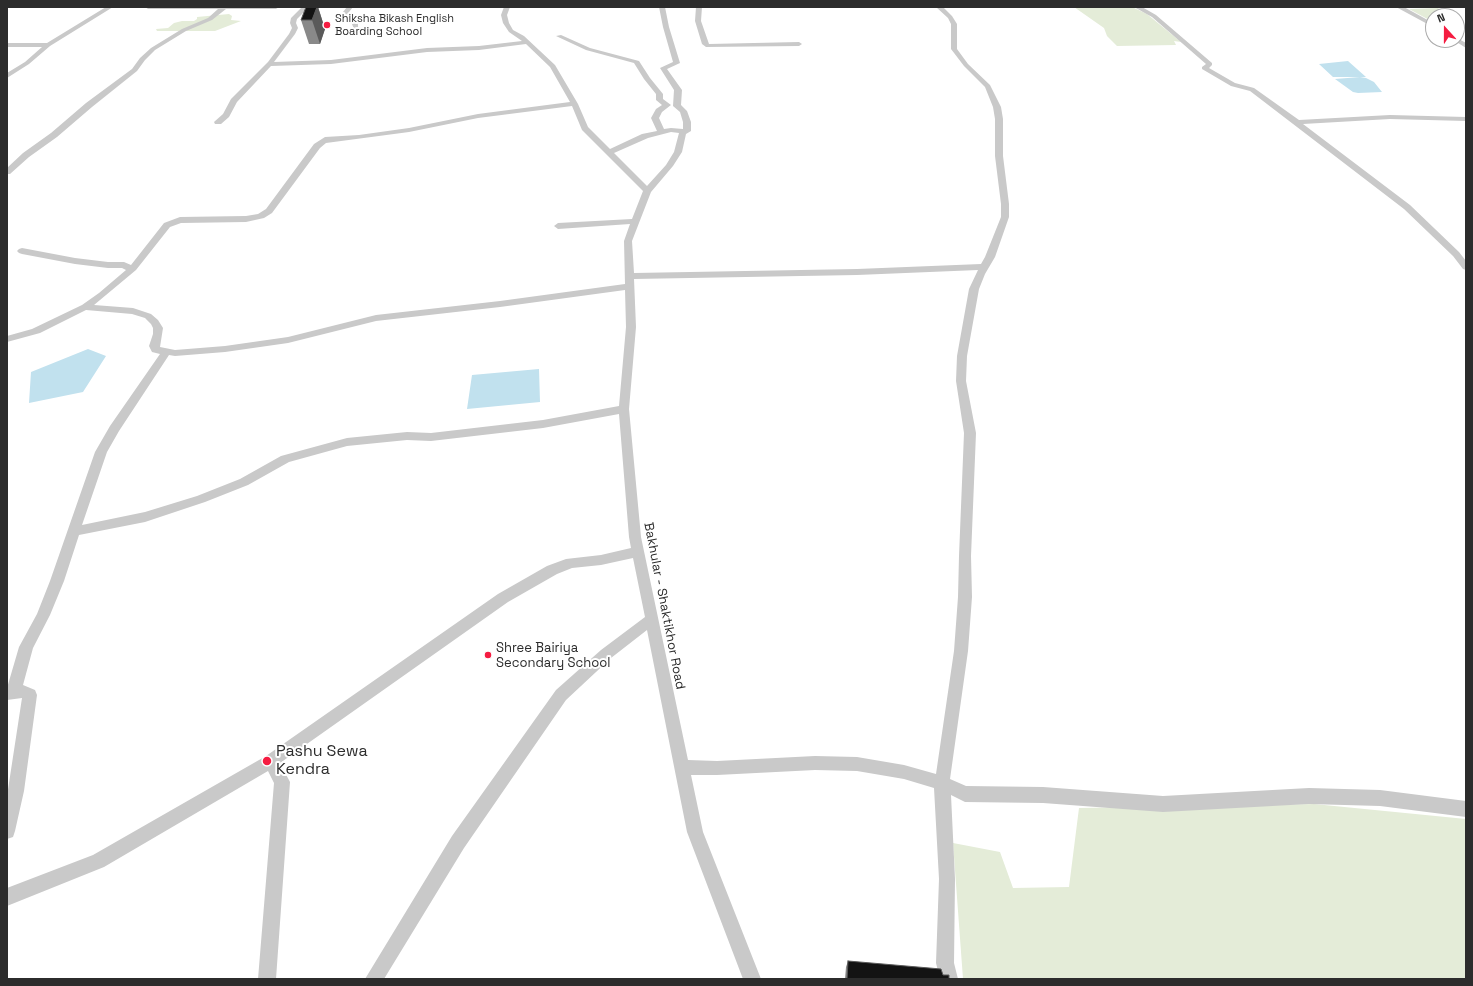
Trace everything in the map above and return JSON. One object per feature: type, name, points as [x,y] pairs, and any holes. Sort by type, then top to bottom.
[{"type":"street","points":[[7,76],[27,63],[48,45],[110,7]]},
{"type":"street","points":[[148,7],[276,7]]},
{"type":"street","points":[[218,122],[226,115],[234,101],[269,64],[292,34],[294,18],[306,7]]},
{"type":"street","points":[[350,7],[346,12],[347,16],[356,23],[356,28]]},
{"type":"street","points":[[507,7],[504,12],[506,23],[511,31],[524,40],[553,66],[574,104],[585,128],[647,191]]},
{"type":"street","points":[[609,152],[645,136],[671,130],[687,131],[684,111],[677,106],[678,90],[663,68],[677,63],[666,27],[662,7]]},
{"type":"street","points":[[699,7],[698,21],[705,44],[708,46],[799,44]]},
{"type":"street","points":[[939,7],[950,17],[954,24],[954,50],[988,86],[997,107],[999,119],[998,156],[1005,204],[1005,216],[990,257],[972,295],[962,356],[961,381],[970,433],[965,556],[965,597],[961,651],[942,783],[947,879],[945,963],[948,979]]},
{"type":"street","points":[[1137,7],[1154,16],[1210,64],[1204,68],[1233,85],[1252,89],[1407,206],[1456,254],[1466,267]]},
{"type":"street","points":[[1399,7],[1425,21]]},
{"type":"street","points":[[7,172],[26,155],[54,135],[89,105],[135,70],[142,59],[153,49],[184,30],[210,19],[224,8]]},
{"type":"street","points":[[294,27],[302,21]]},
{"type":"street","points":[[559,36],[588,49],[637,62],[647,79],[659,94],[660,100],[667,105],[659,111],[655,118],[661,132]]},
{"type":"street","points":[[269,64],[331,62],[427,50],[478,48],[524,40]]},
{"type":"street","points":[[7,45],[48,45]]},
{"type":"street","points":[[7,339],[36,331],[85,307],[102,295],[131,269],[167,225],[175,222],[246,219],[261,216],[269,211],[317,146],[328,139],[388,133],[472,117],[574,104]]},
{"type":"street","points":[[1297,122],[1390,117],[1466,119]]},
{"type":"street","name":"Bakhular - Shaktikhor Road","points":[[687,131],[683,133],[678,152],[647,191],[628,241],[631,327],[624,409],[635,538],[695,832],[752,979]]},
{"type":"street","points":[[558,226],[636,221]]},
{"type":"street","points":[[22,251],[75,261],[108,265],[124,265],[131,269]]},
{"type":"street","points":[[85,307],[136,311],[148,316],[155,322],[158,328],[158,334],[154,346],[156,350],[166,352],[196,352],[251,346],[315,335],[348,324],[376,318],[500,304],[630,281],[984,267]]},
{"type":"street","points":[[7,831],[16,791],[30,695],[23,691],[10,693],[26,647],[43,615],[58,581],[101,452],[114,429],[166,352]]},
{"type":"street","points":[[75,530],[145,517],[201,499],[244,482],[285,459],[347,442],[407,436],[431,437],[543,424],[624,409]]},
{"type":"street","points":[[7,897],[98,861],[271,761],[496,602],[552,570],[572,563],[601,560],[638,552]]},
{"type":"street","points":[[374,979],[458,842],[561,695],[606,654],[652,619]]},
{"type":"street","points":[[267,979],[282,782],[271,761]]},
{"type":"street","points":[[682,767],[717,768],[814,763],[857,764],[904,772],[942,783],[965,794],[1043,795],[1163,804],[1309,796],[1380,798],[1466,809]]},
{"type":"green space","points":[[1074,7],[1132,7],[1147,14],[1181,42],[1174,41],[1176,45],[1117,46],[1107,36],[1104,28]]},
{"type":"green space","points":[[1425,8],[1425,18],[1409,9]]},
{"type":"green space","points":[[229,14],[232,16],[231,20],[241,21],[215,31],[157,31],[156,29],[168,28],[174,23],[182,21],[194,21],[197,17]]},
{"type":"green space","points":[[1314,804],[1466,819],[1466,979],[963,979],[953,843],[1000,852],[1013,888],[1069,887],[1079,808]]},
{"type":"water","points":[[1348,61],[1366,77],[1333,77],[1319,64]]},
{"type":"water","points":[[1360,77],[1374,82],[1382,92],[1353,92],[1335,79]]},
{"type":"water","points":[[88,349],[106,356],[83,392],[29,403],[31,372]]},
{"type":"water","points":[[539,369],[540,402],[467,409],[472,375]]},
{"type":"building","points":[[306,7],[317,7],[312,20],[301,20]]},
{"type":"building","points":[[848,961],[941,969],[943,975],[949,975],[949,979],[847,979]]},
{"type":"place","name":"Shiksha Bikash English Boarding School","points":[[327,25]]},
{"type":"place","name":"Shree Bairiya Secondary School","points":[[488,655]]},
{"type":"place","name":"Pashu Sewa Kendra","points":[[267,761]]}]
